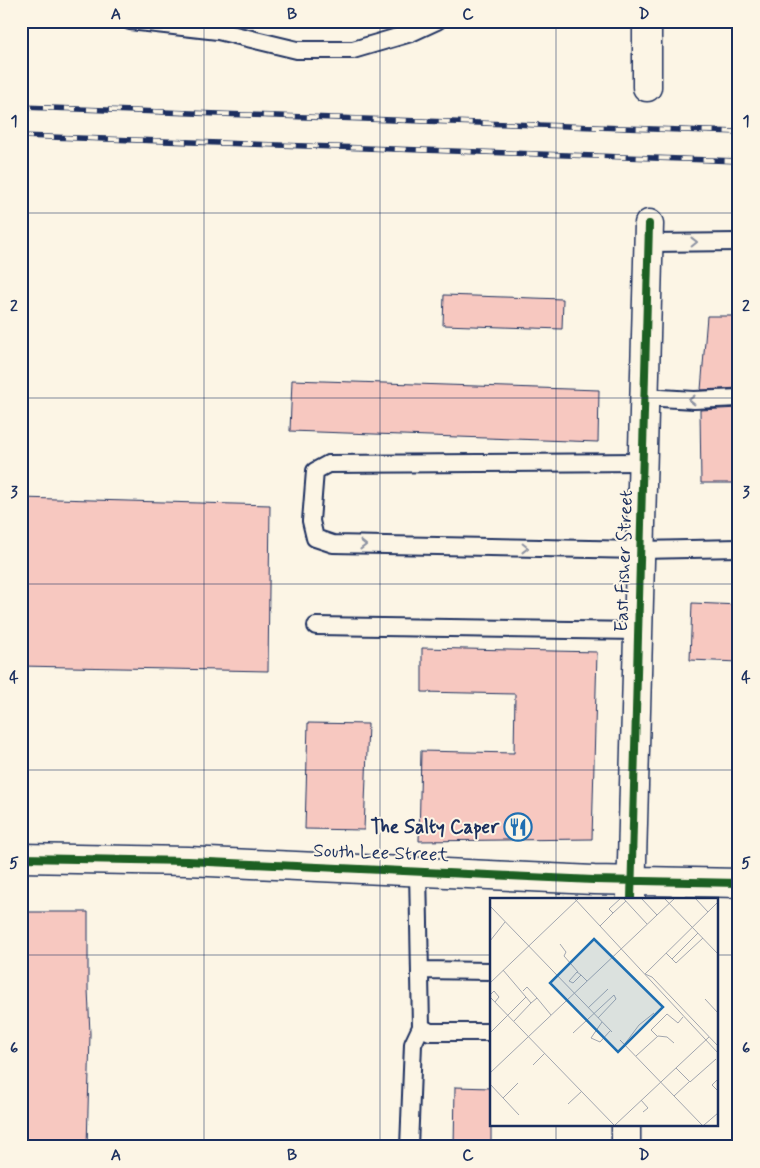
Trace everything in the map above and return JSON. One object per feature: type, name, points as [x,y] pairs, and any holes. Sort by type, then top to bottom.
[{"type":"street","points":[[647,88],[648,21]]},
{"type":"street","name":"East Fisher Street","points":[[631,890],[649,233]]},
{"type":"street","name":"South Lee Street","points":[[21,858],[188,861],[418,871],[631,890],[739,882]]},
{"type":"street","points":[[626,1126],[626,1147]]},
{"type":"lane","points":[[130,21],[218,31],[297,50],[353,50],[411,33],[437,21]]},
{"type":"lane","points":[[649,233],[739,242]]},
{"type":"lane","points":[[644,397],[694,400],[739,398]]},
{"type":"lane","points":[[642,462],[328,464],[315,472],[311,521],[315,538],[333,544],[640,550],[739,548]]},
{"type":"lane","points":[[316,626],[638,631]]},
{"type":"lane","points":[[409,1147],[413,1044],[421,1027],[418,871]]},
{"type":"lane","points":[[420,970],[490,970]]},
{"type":"lane","points":[[421,1027],[430,1032],[490,1032]]},
{"type":"building","points":[[444,295],[563,299],[562,329],[443,325]]},
{"type":"building","points":[[707,316],[739,316],[739,388],[701,390]]},
{"type":"building","points":[[292,380],[599,390],[598,442],[290,431]]},
{"type":"building","points":[[739,408],[739,483],[701,483],[700,410]]},
{"type":"building","points":[[21,498],[270,505],[268,671],[21,666]]},
{"type":"building","points":[[692,603],[739,605],[739,662],[690,660]]},
{"type":"building","points":[[422,648],[597,652],[592,839],[419,841],[421,751],[514,753],[515,694],[422,692]]},
{"type":"building","points":[[308,723],[368,724],[364,830],[305,829]]},
{"type":"building","points":[[21,912],[88,912],[90,1034],[87,1147],[21,1147]]},
{"type":"building","points":[[455,1087],[490,1088],[491,1147],[454,1147]]},
{"type":"railway","points":[[21,107],[739,132]]},
{"type":"railway","points":[[21,136],[739,161]]},
{"type":"cycle path","points":[[631,898],[649,224]]},
{"type":"cycle path","points":[[21,858],[188,861],[594,880],[739,883]]},
{"type":"place","name":"The Salty Caper","points":[[518,827]]}]
